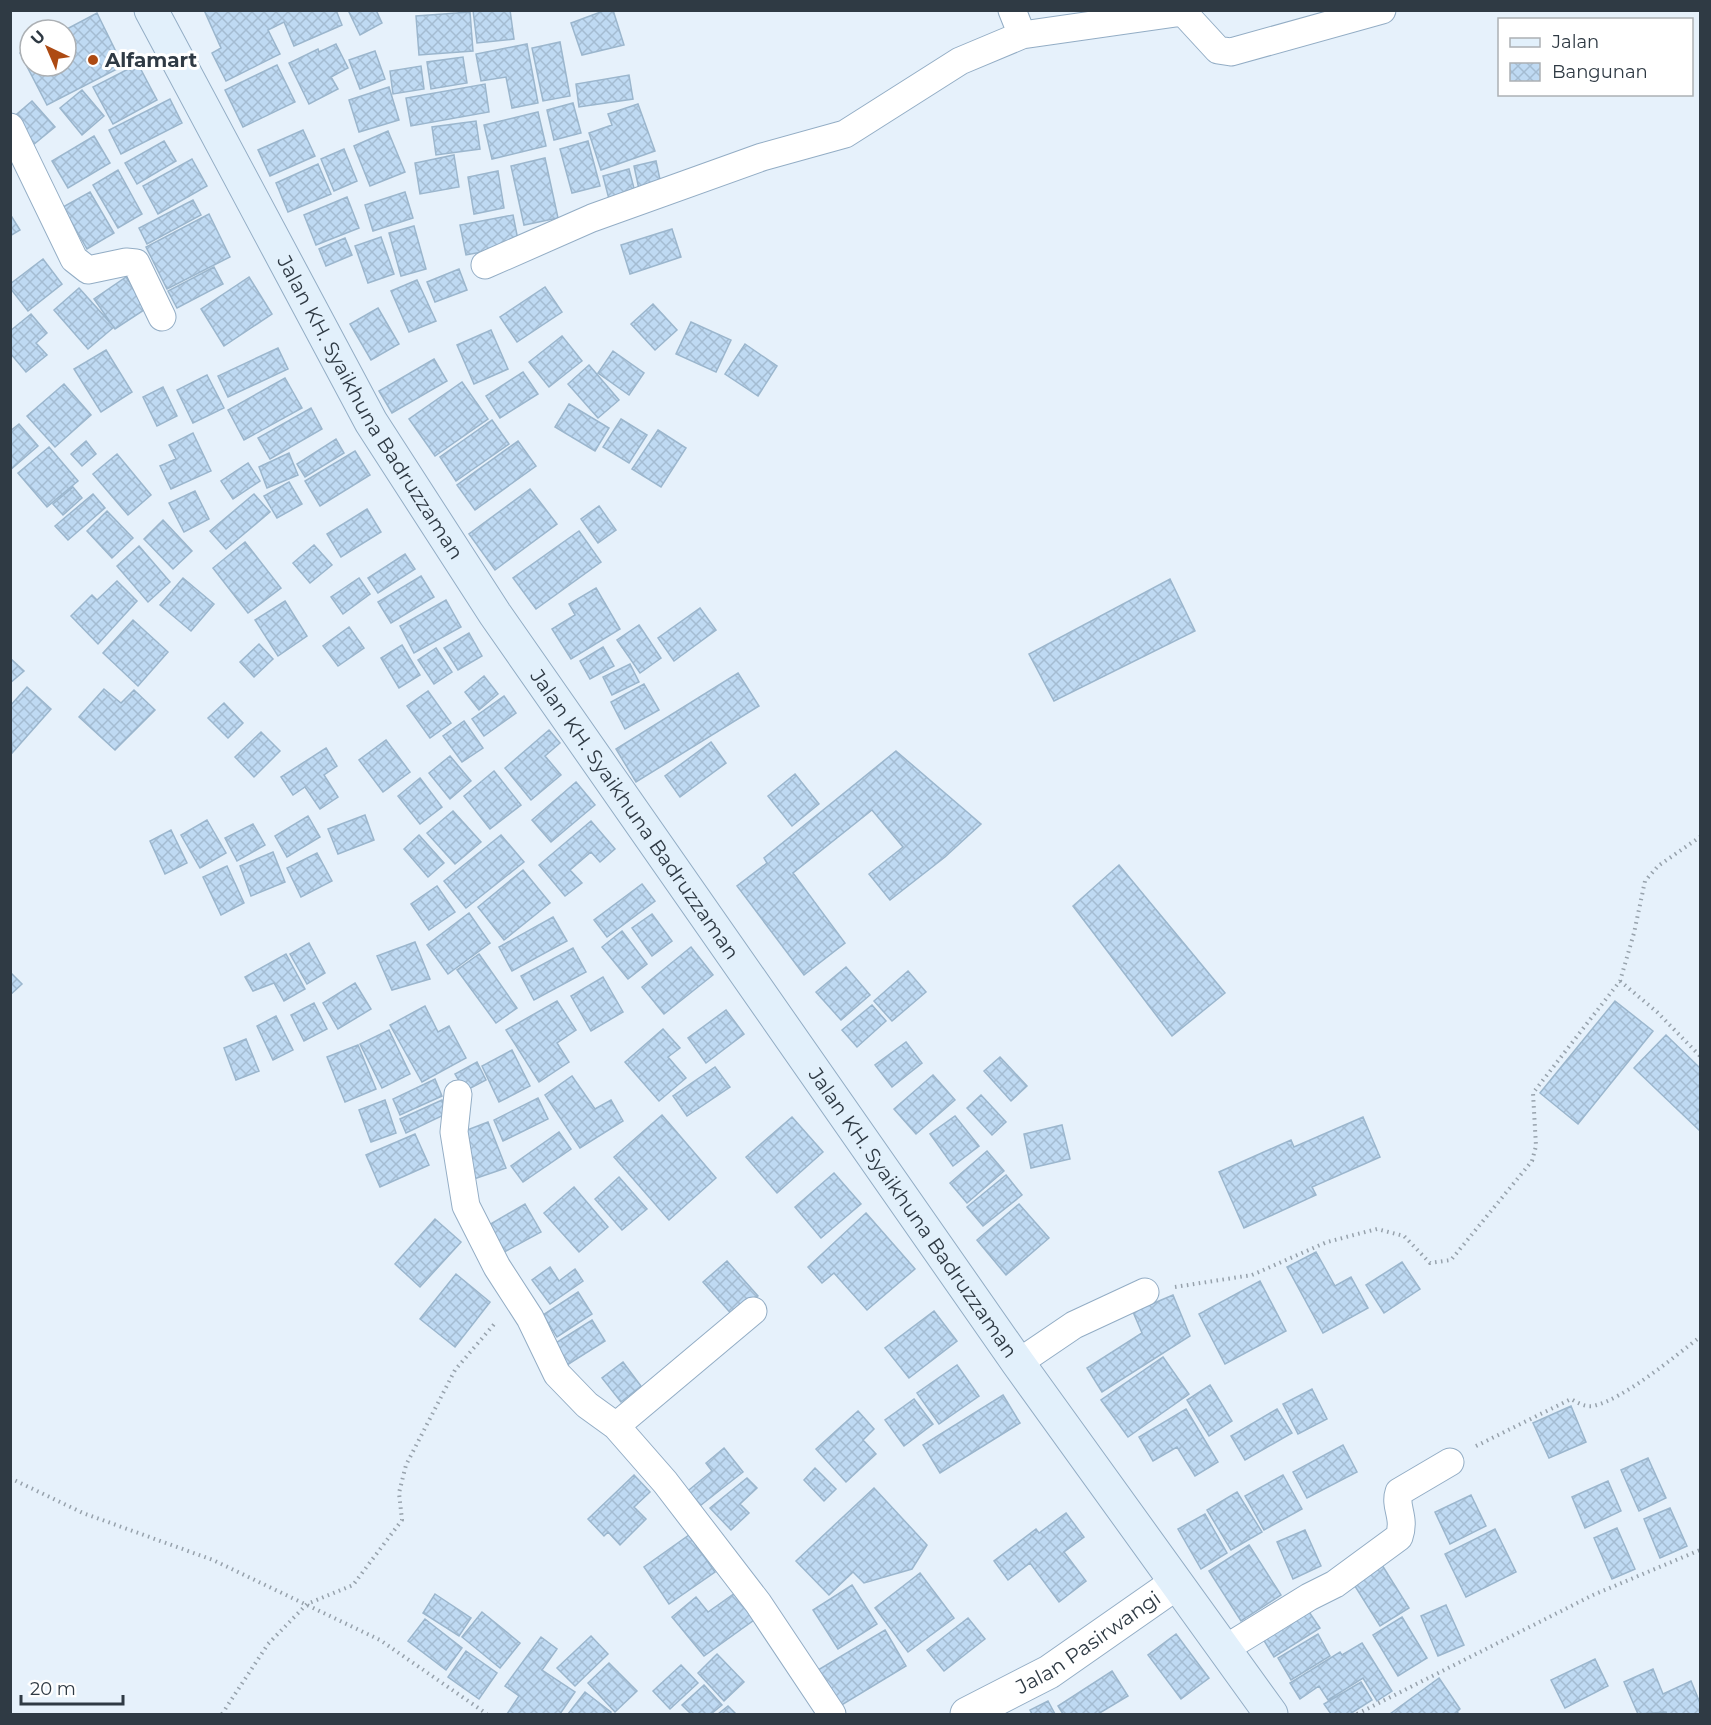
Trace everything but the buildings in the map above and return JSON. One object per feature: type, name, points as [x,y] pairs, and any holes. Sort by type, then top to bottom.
[{"type":"main road","name":"Jalan KH. Syaikhuna Badruzzaman","points":[[151,10],[371,422],[495,614],[1018,1363],[1175,1584],[1271,1714]]},
{"type":"street","points":[[485,265],[592,218],[762,157],[845,134],[1017,23],[1183,12],[1214,46],[1223,52],[1231,52],[1382,10]]},
{"type":"street","points":[[10,127],[74,259],[88,270],[126,262],[136,263],[162,317]]},
{"type":"street","points":[[458,1094],[454,1132],[466,1206],[497,1267],[521,1303],[563,1382],[587,1405],[616,1426],[685,1507],[758,1603],[832,1714]]},
{"type":"street","points":[[1018,1363],[1074,1325],[1145,1292]]},
{"type":"street","points":[[616,1426],[753,1311]]},
{"type":"street","points":[[1223,1650],[1309,1597],[1335,1584],[1399,1537],[1403,1524],[1397,1498],[1400,1492],[1450,1462]]},
{"type":"street","name":"Jalan Pasirwangi","points":[[967,1714],[1049,1672],[1175,1584]]},
{"type":"path","points":[[1145,1292],[1252,1275],[1327,1242],[1377,1229],[1404,1236],[1430,1263],[1451,1260],[1532,1161],[1536,1146],[1533,1093],[1620,981],[1635,933],[1645,881],[1658,866],[1701,837]]},
{"type":"path","points":[[1620,981],[1657,1012],[1701,1056]]},
{"type":"path","points":[[222,1714],[268,1644],[307,1604],[353,1585],[402,1520],[399,1493],[406,1465],[455,1370],[500,1318],[521,1303]]},
{"type":"path","points":[[1450,1462],[1486,1440],[1571,1399],[1582,1405],[1593,1406],[1621,1393],[1701,1337]]},
{"type":"path","points":[[10,1478],[83,1513],[213,1560],[380,1640],[487,1714]]},
{"type":"path","points":[[1357,1714],[1593,1595],[1701,1550]]},
{"type":"place","name":"Alfamart","points":[[93,60]]}]
